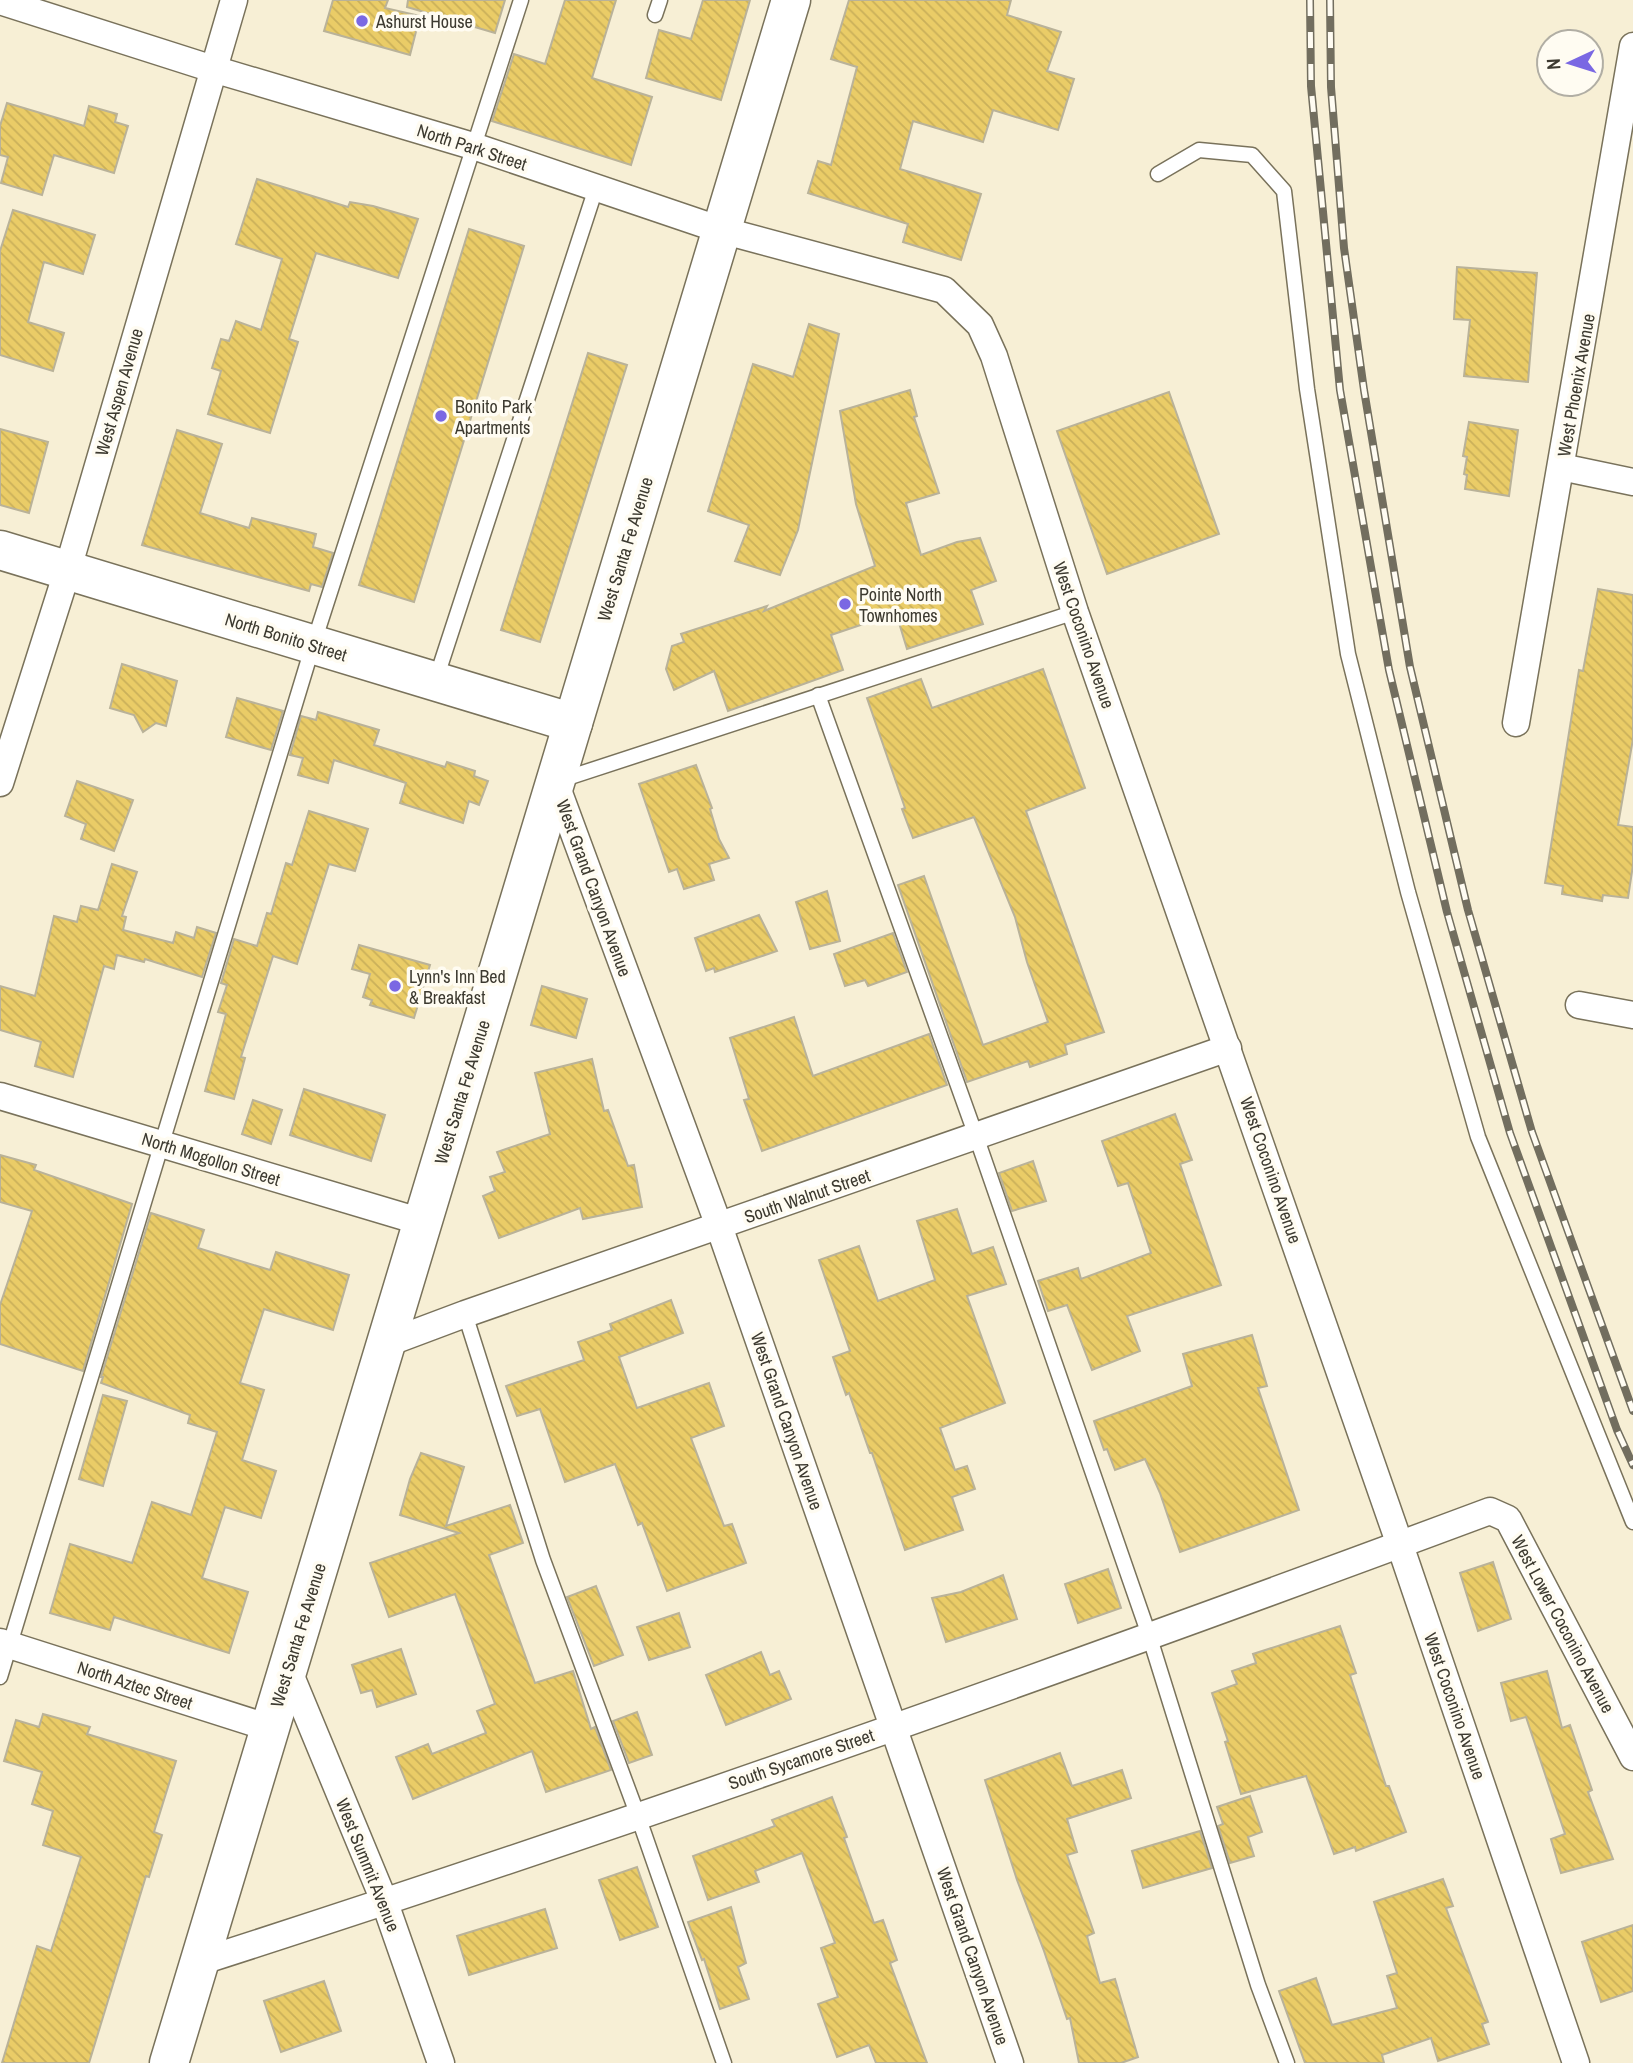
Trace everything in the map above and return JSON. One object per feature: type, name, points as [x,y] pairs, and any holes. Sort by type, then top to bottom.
[{"type":"street","name":"West Aspen Avenue","points":[[0,783],[67,572],[234,0]]},
{"type":"street","name":"West Santa Fe Avenue","points":[[169,2063],[791,0]]},
{"type":"street","name":"North Park Street","points":[[0,1],[213,69],[475,147],[721,230],[944,290]]},
{"type":"street","name":"West Phoenix Avenue","points":[[1516,723],[1633,46]]},
{"type":"street","name":"West Coconino Avenue","points":[[944,290],[980,325],[994,356],[1075,612],[1577,2063]]},
{"type":"street","points":[[1562,467],[1633,482]]},
{"type":"street","name":"North Bonito Street","points":[[0,550],[573,723]]},
{"type":"street","name":"West Grand Canyon Avenue","points":[[555,782],[719,1226],[1010,2063]]},
{"type":"street","points":[[1579,1005],[1633,1015]]},
{"type":"street","name":"South Walnut Street","points":[[385,1344],[1228,1048]]},
{"type":"street","name":"North Mogollon Street","points":[[0,1096],[422,1222]]},
{"type":"street","name":"West Lower Coconino Avenue","points":[[1400,1545],[1490,1511],[1508,1519],[1633,1757]]},
{"type":"street","name":"South Sycamore Street","points":[[199,1962],[385,1903],[638,1816],[1400,1545]]},
{"type":"street","name":"North Aztec Street","points":[[5,1644],[270,1728]]},
{"type":"street","name":"West Summit Avenue","points":[[288,1669],[385,1903],[441,2063]]},
{"type":"lane","points":[[0,1677],[5,1644],[162,1144],[313,645],[521,0]]},
{"type":"lane","points":[[655,15],[660,0]]},
{"type":"lane","points":[[1158,174],[1199,150],[1252,155],[1284,191],[1307,389],[1348,654],[1408,892],[1478,1137],[1633,1522]]},
{"type":"lane","points":[[435,682],[596,188]]},
{"type":"lane","points":[[555,782],[1075,612]]},
{"type":"lane","points":[[818,695],[976,1136],[1149,1635],[1258,1985],[1287,2063]]},
{"type":"lane","points":[[465,1314],[543,1560],[638,1816],[724,2063]]},
{"type":"building","name":"Ashurst House","points":[[333,0],[388,0],[385,8],[420,16],[410,55],[324,31]]},
{"type":"building","points":[[408,0],[505,0],[495,33],[407,7]]},
{"type":"building","points":[[565,0],[616,0],[592,78],[652,97],[631,165],[492,121],[514,54],[545,64]]},
{"type":"building","points":[[703,0],[750,0],[721,100],[646,78],[659,30],[691,39]]},
{"type":"building","points":[[849,0],[1011,0],[1007,15],[1061,32],[1047,71],[1074,79],[1058,130],[993,110],[983,142],[913,121],[900,169],[981,194],[961,260],[903,242],[908,224],[808,193],[818,161],[831,165],[857,67],[831,59]]},
{"type":"building","points":[[7,103],[84,126],[89,106],[117,114],[115,122],[128,126],[114,173],[54,155],[42,195],[1,183],[8,157],[0,155],[0,126]]},
{"type":"building","points":[[257,179],[348,207],[350,202],[418,219],[398,278],[316,253],[289,339],[298,342],[270,433],[208,414],[221,371],[212,368],[221,339],[229,341],[236,321],[261,330],[282,259],[236,244]]},
{"type":"building","points":[[13,210],[95,235],[83,274],[44,262],[28,322],[64,333],[53,371],[0,355],[0,251]]},
{"type":"building","name":"Bonito Park Apartments","points":[[469,229],[524,246],[414,602],[359,585]]},
{"type":"building","points":[[1457,267],[1537,273],[1528,382],[1464,376],[1470,320],[1454,319]]},
{"type":"building","points":[[809,324],[839,334],[798,530],[780,575],[735,561],[749,525],[708,511],[753,364],[793,377]]},
{"type":"building","name":"Bonito Park Apartments","points":[[588,353],[627,365],[540,642],[501,630]]},
{"type":"building","points":[[910,390],[917,416],[914,417],[939,493],[906,503],[921,555],[957,542],[980,538],[996,581],[971,590],[983,624],[907,649],[896,613],[831,635],[843,670],[728,711],[714,671],[674,690],[666,669],[672,646],[684,642],[681,634],[767,606],[764,611],[875,566],[856,504],[840,411]]},
{"type":"building","points":[[1169,392],[1219,534],[1107,574],[1057,431]]},
{"type":"building","points":[[1469,422],[1518,430],[1509,496],[1465,489],[1467,457],[1463,456]]},
{"type":"building","points":[[0,429],[48,442],[29,513],[0,505]]},
{"type":"building","points":[[177,430],[222,444],[200,513],[249,528],[252,518],[316,534],[313,547],[333,553],[322,587],[311,584],[309,591],[142,545]]},
{"type":"building","points":[[1598,589],[1633,595],[1633,739],[1618,825],[1633,827],[1633,865],[1628,898],[1603,895],[1602,901],[1562,894],[1563,886],[1545,883],[1579,670],[1583,671]]},
{"type":"building","points":[[122,664],[177,681],[166,726],[156,723],[143,732],[134,715],[110,708]]},
{"type":"building","points":[[1043,669],[1085,788],[1026,811],[1104,1032],[1065,1045],[1067,1054],[1030,1067],[1028,1061],[967,1082],[898,885],[924,876],[983,1045],[1048,1022],[1015,917],[974,817],[913,838],[867,698],[921,679],[932,708]]},
{"type":"building","points":[[237,698],[283,711],[271,750],[226,737]]},
{"type":"building","points":[[318,712],[379,730],[374,745],[445,767],[447,762],[475,771],[474,776],[488,781],[479,805],[469,801],[463,823],[400,803],[406,783],[334,760],[328,783],[298,775],[303,758],[290,755],[301,716],[316,720]]},
{"type":"building","points":[[696,765],[712,808],[710,809],[719,839],[729,858],[709,864],[714,880],[684,889],[677,869],[669,872],[639,784]]},
{"type":"building","points":[[77,781],[133,800],[114,851],[81,839],[86,824],[65,816]]},
{"type":"building","points":[[309,811],[368,829],[355,871],[329,864],[297,964],[273,956],[241,1057],[245,1058],[234,1099],[205,1091],[226,1014],[218,1012],[227,985],[221,983],[234,939],[257,946],[267,913],[271,914],[286,863],[292,865]]},
{"type":"building","points":[[112,864],[137,872],[122,916],[126,917],[123,930],[173,943],[176,932],[194,938],[197,927],[216,933],[202,977],[145,959],[144,962],[117,955],[114,969],[104,966],[73,1077],[35,1066],[41,1042],[0,1030],[0,986],[35,996],[54,916],[77,922],[81,906],[98,910]]},
{"type":"building","points":[[827,891],[840,941],[810,949],[796,902]]},
{"type":"building","points":[[759,915],[777,951],[715,972],[714,968],[706,971],[695,938]]},
{"type":"building","points":[[893,933],[907,972],[868,986],[865,980],[845,986],[834,954]]},
{"type":"building","name":"Lynn's Inn Bed & Breakfast","points":[[359,945],[430,965],[414,1018],[370,1005],[372,1000],[363,997],[370,974],[352,969]]},
{"type":"building","points":[[542,986],[587,999],[576,1038],[531,1025]]},
{"type":"building","points":[[794,1017],[813,1076],[929,1034],[947,1085],[762,1151],[744,1100],[749,1099],[730,1038]]},
{"type":"building","points":[[592,1059],[604,1111],[608,1110],[628,1166],[634,1165],[642,1207],[583,1219],[580,1208],[499,1238],[483,1196],[495,1191],[490,1177],[505,1172],[497,1152],[550,1134],[535,1073]]},
{"type":"building","points":[[304,1089],[385,1115],[371,1161],[290,1135]]},
{"type":"building","points":[[253,1100],[282,1110],[271,1144],[242,1134]]},
{"type":"building","points":[[1175,1114],[1192,1160],[1180,1164],[1221,1285],[1127,1316],[1140,1351],[1092,1370],[1067,1305],[1048,1311],[1038,1281],[1078,1268],[1081,1279],[1151,1253],[1128,1183],[1118,1186],[1102,1141]]},
{"type":"building","points":[[0,1155],[36,1165],[34,1170],[132,1204],[83,1371],[0,1344],[0,1305],[32,1211],[0,1202]]},
{"type":"building","points":[[1033,1161],[1046,1201],[1012,1211],[999,1173]]},
{"type":"building","points":[[957,1209],[972,1254],[993,1247],[1006,1284],[967,1296],[1005,1403],[940,1428],[955,1470],[967,1466],[975,1489],[952,1497],[963,1530],[905,1550],[872,1453],[849,1393],[846,1395],[833,1357],[850,1351],[819,1260],[859,1246],[878,1301],[935,1280],[917,1221]]},
{"type":"building","points":[[151,1213],[204,1230],[198,1248],[270,1270],[276,1252],[349,1275],[333,1330],[264,1309],[240,1383],[264,1390],[242,1460],[276,1471],[261,1518],[225,1507],[202,1578],[248,1592],[229,1653],[114,1617],[110,1630],[50,1613],[70,1544],[132,1563],[152,1502],[191,1515],[217,1432],[188,1423],[190,1415],[101,1383]]},
{"type":"building","points":[[671,1300],[683,1333],[619,1357],[637,1408],[709,1383],[724,1426],[691,1438],[724,1526],[732,1524],[746,1563],[667,1591],[642,1523],[638,1525],[615,1464],[565,1482],[540,1409],[517,1416],[506,1386],[584,1360],[578,1342],[612,1330],[610,1324]]},
{"type":"building","points":[[1252,1335],[1267,1386],[1258,1388],[1299,1510],[1180,1552],[1145,1459],[1115,1470],[1107,1449],[1104,1450],[1094,1421],[1192,1386],[1183,1354]]},
{"type":"building","points":[[103,1395],[127,1401],[103,1486],[79,1479]]},
{"type":"building","points":[[421,1453],[464,1467],[446,1526],[510,1505],[523,1543],[489,1555],[535,1683],[573,1671],[591,1729],[595,1727],[611,1770],[546,1792],[532,1751],[413,1799],[396,1757],[428,1744],[432,1754],[486,1733],[477,1711],[495,1704],[455,1594],[389,1617],[370,1563],[459,1533],[400,1515]]},
{"type":"building","points":[[1493,1562],[1511,1619],[1478,1631],[1460,1573]]},
{"type":"building","points":[[1108,1569],[1121,1608],[1078,1623],[1065,1584]]},
{"type":"building","points":[[1003,1575],[1017,1619],[946,1642],[932,1598],[961,1592]]},
{"type":"building","points":[[596,1586],[623,1655],[594,1666],[567,1597]]},
{"type":"building","points":[[679,1613],[690,1647],[649,1660],[637,1627]]},
{"type":"building","points":[[1340,1626],[1356,1673],[1350,1675],[1386,1786],[1389,1786],[1406,1832],[1356,1851],[1355,1847],[1334,1854],[1306,1776],[1241,1794],[1225,1742],[1228,1741],[1212,1693],[1237,1684],[1232,1671],[1256,1663],[1253,1654]]},
{"type":"building","points":[[401,1649],[416,1694],[377,1707],[372,1690],[361,1693],[352,1665]]},
{"type":"building","points":[[761,1652],[770,1675],[779,1671],[791,1699],[726,1725],[706,1675]]},
{"type":"building","points":[[1547,1671],[1562,1728],[1570,1725],[1592,1790],[1588,1792],[1613,1859],[1561,1873],[1551,1839],[1565,1834],[1526,1717],[1511,1721],[1501,1683]]},
{"type":"building","points":[[637,1712],[652,1755],[629,1763],[613,1721]]},
{"type":"building","points":[[43,1714],[90,1727],[87,1734],[176,1761],[154,1832],[162,1835],[149,1877],[146,1876],[89,2063],[2,2063],[37,1946],[51,1951],[81,1857],[43,1845],[53,1811],[32,1804],[42,1772],[4,1761],[16,1720],[39,1727]]},
{"type":"building","points":[[1060,1753],[1072,1786],[1122,1770],[1131,1798],[1067,1819],[1077,1852],[1067,1855],[1094,1933],[1087,1936],[1100,1983],[1115,1979],[1138,2057],[1121,2063],[1079,2063],[1070,2018],[1067,2019],[1017,1880],[985,1780]]},
{"type":"building","points":[[1250,1796],[1262,1832],[1248,1837],[1254,1856],[1230,1863],[1218,1826],[1223,1824],[1217,1807]]},
{"type":"building","points":[[832,1797],[874,1923],[883,1920],[897,1960],[890,1963],[927,2063],[876,2063],[869,2045],[837,2057],[818,2004],[838,1997],[821,1948],[835,1943],[802,1853],[755,1871],[759,1882],[708,1900],[693,1856],[775,1826],[772,1820]]},
{"type":"building","points":[[1200,1831],[1212,1868],[1143,1888],[1132,1851]]},
{"type":"building","points":[[637,1867],[658,1927],[620,1940],[599,1880]]},
{"type":"building","points":[[1443,1879],[1453,1906],[1446,1908],[1488,2022],[1482,2024],[1489,2044],[1438,2061],[1431,2038],[1382,2055],[1384,2063],[1305,2063],[1279,1991],[1316,1978],[1332,2025],[1397,2008],[1387,1976],[1397,1973],[1374,1902]]},
{"type":"building","points":[[731,1907],[746,1963],[738,1967],[749,1999],[720,2009],[704,1959],[702,1960],[688,1922]]},
{"type":"building","points":[[545,1909],[557,1948],[469,1975],[457,1936]]},
{"type":"building","points":[[1633,1925],[1633,1991],[1601,2002],[1582,1942]]},
{"type":"building","points":[[324,1981],[341,2031],[281,2052],[264,2001]]},
{"type":"railway","points":[[1310,0],[1311,86],[1340,390],[1389,670],[1447,912],[1510,1133],[1617,1430],[1633,1465]]},
{"type":"railway","points":[[1330,0],[1331,87],[1344,248],[1364,390],[1410,667],[1468,910],[1532,1132],[1633,1411]]},
{"type":"place","name":"Ashurst House","points":[[362,21]]},
{"type":"place","name":"Bonito Park Apartments","points":[[441,416]]},
{"type":"place","name":"Pointe North Townhomes","points":[[845,604]]},
{"type":"place","name":"Lynn's Inn Bed & Breakfast","points":[[395,986]]}]
